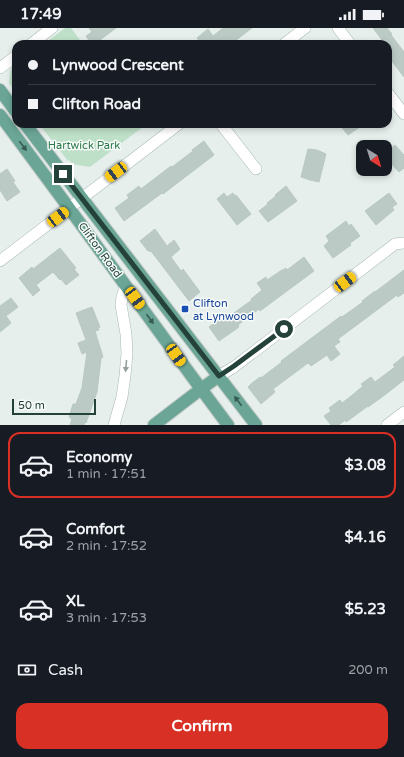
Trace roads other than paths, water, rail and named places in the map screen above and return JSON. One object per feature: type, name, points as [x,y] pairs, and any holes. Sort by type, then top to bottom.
[{"type":"main road","points":[[0,90],[12,106]]},
{"type":"main road","name":"Clifton Road","points":[[0,115],[228,425]]},
{"type":"main road","name":"Clifton Road","points":[[28,128],[256,425]]},
{"type":"main road","points":[[154,425],[219,376]]},
{"type":"street","points":[[36,40],[52,28]]},
{"type":"street","points":[[290,40],[306,28]]},
{"type":"street","points":[[338,28],[347,40]]},
{"type":"street","points":[[0,68],[12,59]]},
{"type":"street","points":[[392,98],[404,114]]},
{"type":"street","points":[[0,261],[174,128]]},
{"type":"street","points":[[224,128],[256,169]]},
{"type":"street","points":[[219,376],[395,244],[404,244]]},
{"type":"street","points":[[114,425],[122,396],[127,354],[126,334],[121,305],[126,286]]},
{"type":"street","points":[[387,425],[404,412]]},
{"type":"place","name":"Clifton at Lynwood","points":[[185,309]]},
{"type":"park label","name":"Hartwick Park","points":[[84,145]]}]
